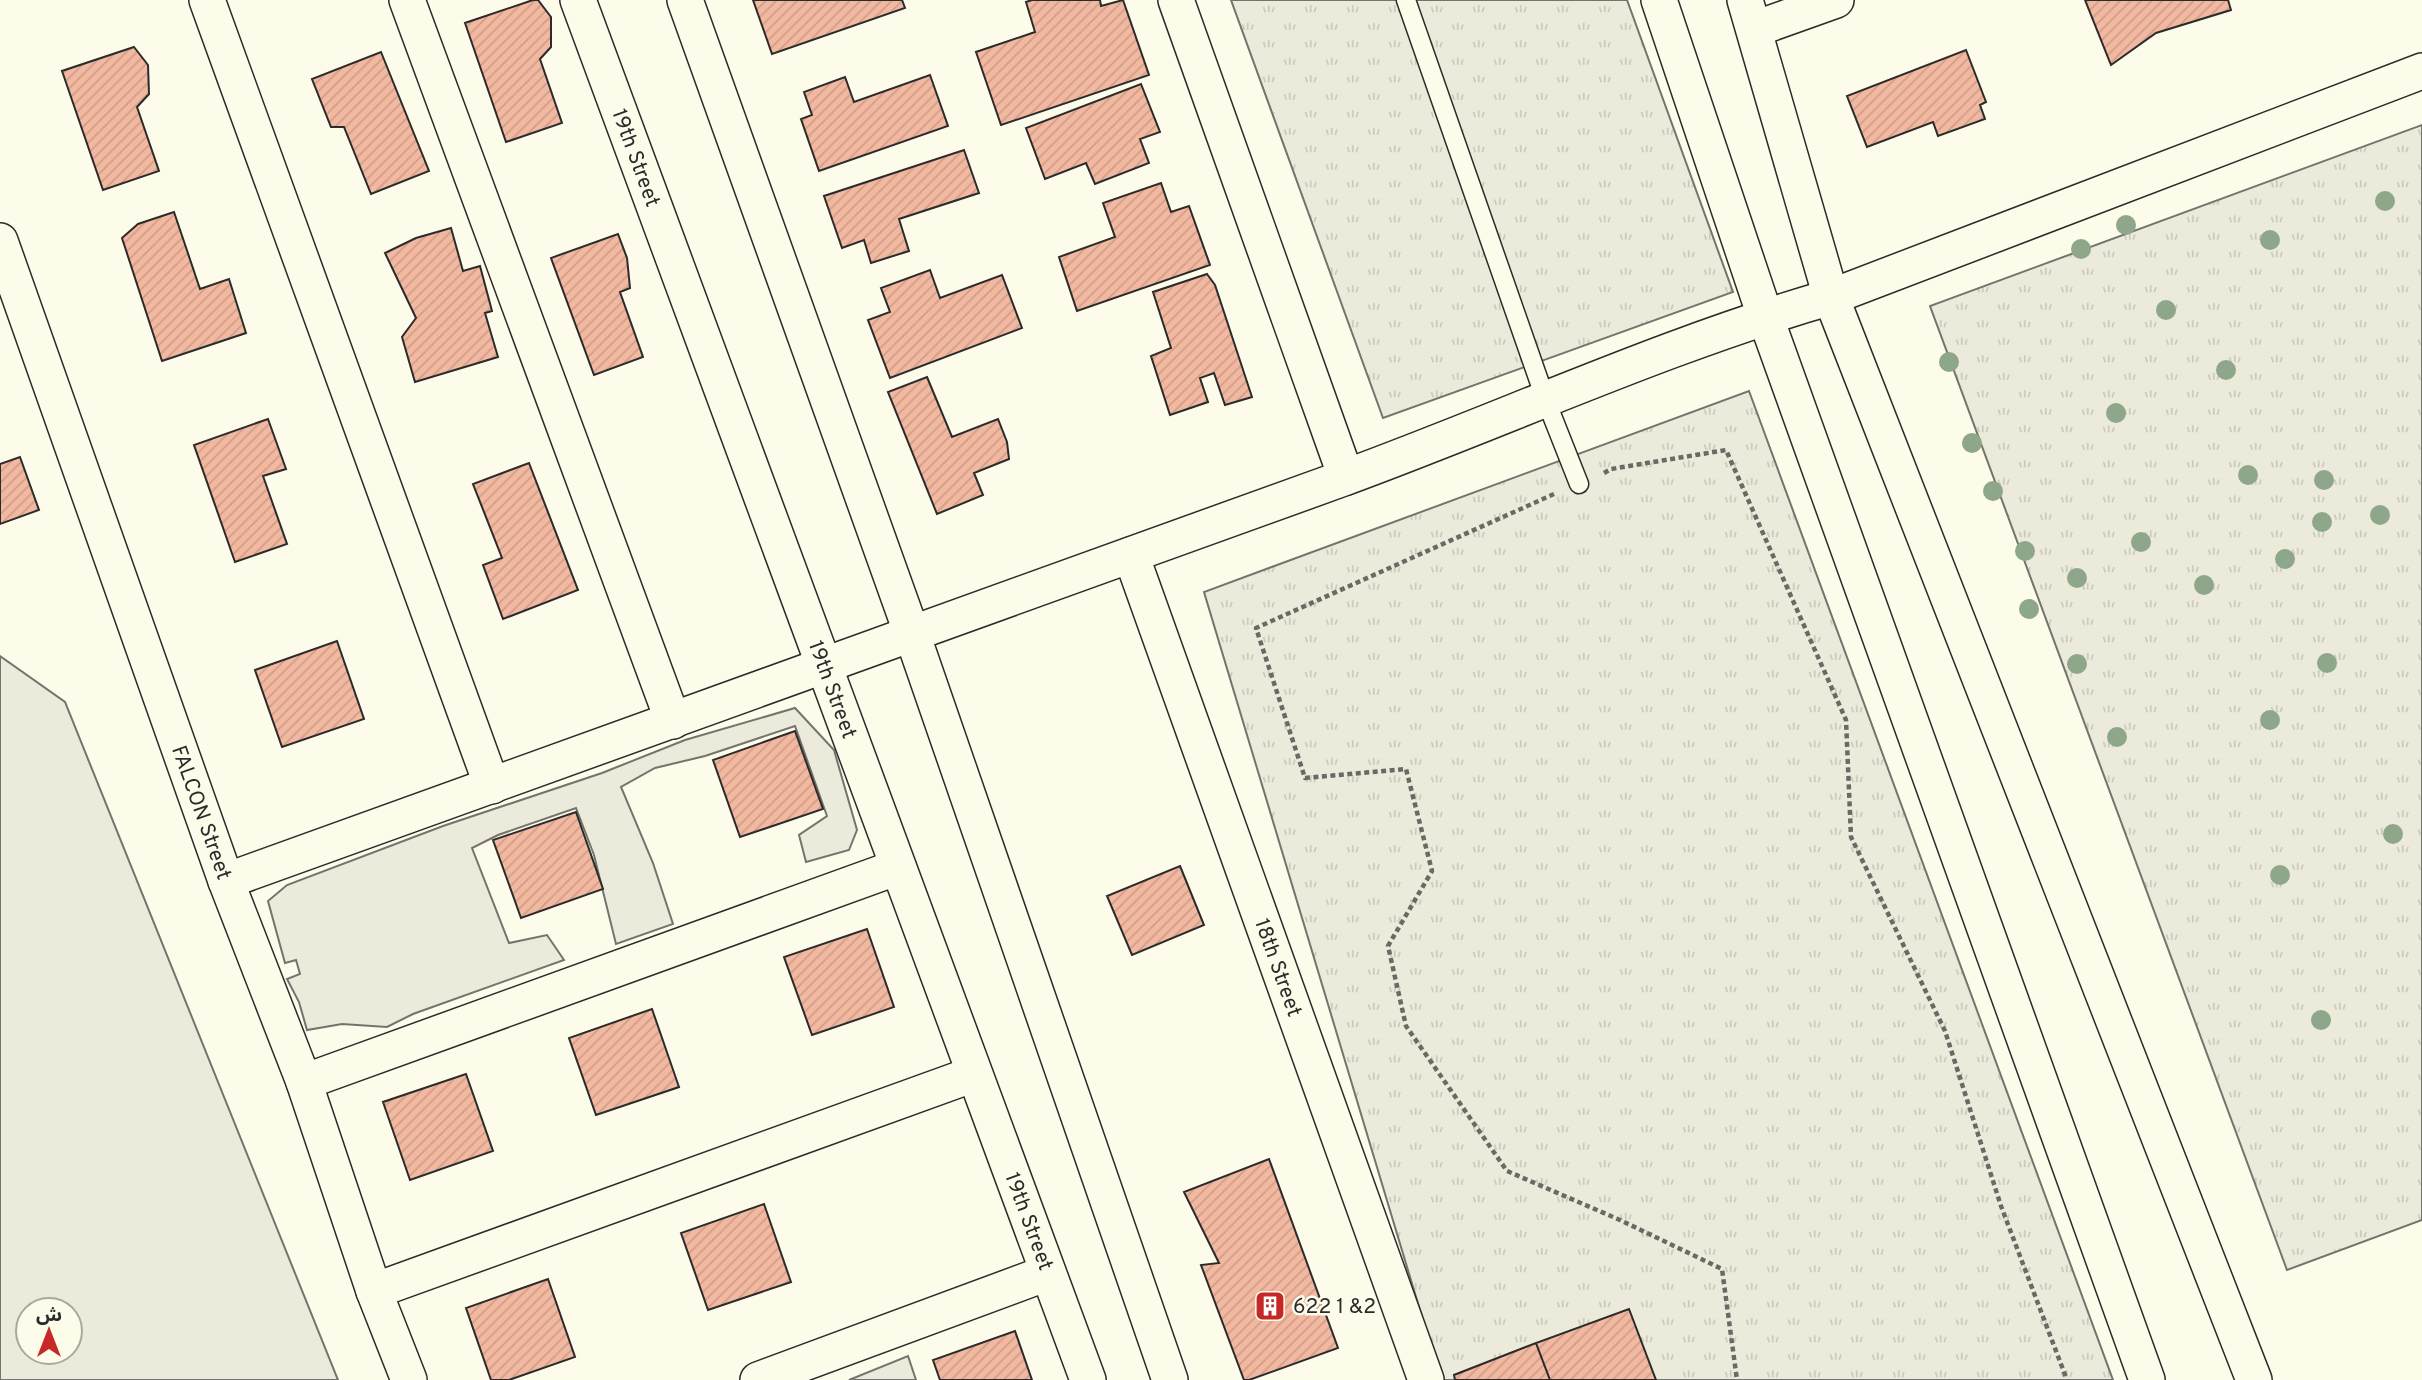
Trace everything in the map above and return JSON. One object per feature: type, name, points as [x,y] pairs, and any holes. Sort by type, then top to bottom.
[{"type":"street","points":[[207,0],[492,786]]},
{"type":"street","points":[[407,0],[673,721]]},
{"type":"street","name":"19th Street","points":[[578,0],[1088,1380]]},
{"type":"street","points":[[685,0],[912,634],[1170,1380]]},
{"type":"street","points":[[1175,0],[1346,477]]},
{"type":"street","points":[[1659,0],[1765,316],[2147,1380]]},
{"type":"street","points":[[1836,0],[1750,14],[1831,297],[2254,1380]]},
{"type":"street","points":[[226,881],[1346,477],[1545,398],[1765,316],[1831,297],[2422,71]]},
{"type":"street","name":"FALCON Street","points":[[0,241],[226,881],[304,1082],[374,1291],[409,1380]]},
{"type":"street","name":"18th Street","points":[[1131,555],[1426,1380]]},
{"type":"street","points":[[304,1082],[898,867]]},
{"type":"street","points":[[374,1291],[974,1074]]},
{"type":"street","points":[[764,1379],[1047,1273]]},
{"type":"lane","points":[[1406,0],[1545,398],[1579,484]]},
{"type":"path","points":[[1737,1380],[1721,1269],[1620,1220],[1507,1171],[1406,1026],[1388,946],[1432,871],[1406,769],[1305,778],[1256,628],[1611,470],[1726,450],[1846,720],[1850,837],[1945,1031],[2001,1206],[2067,1380]]},
{"type":"green space","points":[[1231,0],[1627,0],[1733,292],[1383,418]]},
{"type":"green space","points":[[2422,125],[2422,1220],[2287,1270],[1930,306]]},
{"type":"green space","points":[[1749,391],[2113,1380],[1441,1380],[1204,592]]},
{"type":"green space","points":[[0,656],[65,702],[338,1380],[0,1380]]},
{"type":"green space","points":[[795,708],[834,750],[857,830],[849,850],[806,862],[799,835],[827,816],[795,726],[705,756],[655,768],[621,787],[653,863],[673,924],[616,944],[594,855],[576,808],[498,835],[472,848],[509,943],[547,935],[564,960],[413,1014],[387,1027],[342,1024],[307,1030],[299,1002],[287,979],[300,974],[296,960],[285,963],[268,901],[287,885],[443,826],[602,773],[685,740]]},
{"type":"green space","points":[[908,1356],[916,1380],[849,1380]]},
{"type":"building","points":[[538,0],[551,17],[551,47],[540,59],[562,123],[506,142],[465,23]]},
{"type":"building","points":[[753,0],[902,0],[905,8],[772,54]]},
{"type":"building","points":[[1100,0],[1101,6],[1123,0],[1149,75],[1001,125],[976,52],[1035,32],[1026,2]]},
{"type":"building","points":[[2085,0],[2228,0],[2231,10],[2156,33],[2111,65]]},
{"type":"building","points":[[134,47],[148,65],[149,94],[137,107],[159,171],[103,190],[62,71]]},
{"type":"building","points":[[1966,50],[1986,102],[1980,105],[1985,119],[1938,136],[1933,122],[1867,147],[1847,96]]},
{"type":"building","points":[[381,52],[429,171],[371,194],[344,127],[331,127],[312,79]]},
{"type":"building","points":[[930,75],[948,126],[819,171],[801,119],[812,115],[804,92],[845,77],[854,102]]},
{"type":"building","points":[[1141,84],[1160,132],[1140,139],[1149,163],[1095,184],[1086,163],[1045,179],[1026,128]]},
{"type":"building","points":[[964,150],[979,193],[899,219],[909,251],[871,263],[864,240],[842,248],[824,196]]},
{"type":"building","points":[[1161,183],[1171,212],[1189,206],[1210,265],[1077,311],[1059,257],[1115,237],[1103,203]]},
{"type":"building","points":[[174,212],[200,289],[229,279],[246,333],[162,361],[122,238],[138,224]]},
{"type":"building","points":[[451,228],[463,271],[480,266],[492,311],[485,313],[498,357],[415,382],[402,337],[416,318],[385,253],[416,238]]},
{"type":"building","points":[[618,234],[627,258],[630,288],[620,292],[643,357],[594,375],[551,258]]},
{"type":"building","points":[[930,270],[940,298],[1002,275],[1022,328],[890,378],[868,320],[890,312],[881,288]]},
{"type":"building","points":[[1207,274],[1215,285],[1252,397],[1225,405],[1214,373],[1200,378],[1208,402],[1170,415],[1151,356],[1171,348],[1153,292]]},
{"type":"building","points":[[927,377],[952,437],[998,419],[1007,442],[1009,459],[974,473],[983,495],[937,514],[888,392]]},
{"type":"building","points":[[268,419],[286,469],[263,476],[287,544],[235,562],[194,445]]},
{"type":"building","points":[[20,457],[39,510],[0,524],[0,464]]},
{"type":"building","points":[[529,463],[578,590],[503,619],[483,565],[502,558],[473,484]]},
{"type":"building","points":[[337,641],[364,719],[282,747],[255,670]]},
{"type":"building","points":[[795,731],[823,809],[740,837],[713,760]]},
{"type":"building","points":[[576,812],[603,889],[521,918],[493,840]]},
{"type":"building","points":[[1180,866],[1204,925],[1132,955],[1107,896]]},
{"type":"building","points":[[867,929],[894,1007],[812,1035],[784,957]]},
{"type":"building","points":[[652,1009],[679,1087],[596,1115],[569,1038]]},
{"type":"building","points":[[466,1074],[493,1151],[410,1180],[383,1102]]},
{"type":"building","name":"622 1 &2","points":[[1269,1159],[1338,1348],[1244,1380],[1201,1265],[1219,1263],[1184,1192]]},
{"type":"building","points":[[764,1204],[791,1282],[708,1310],[681,1233]]},
{"type":"building","points":[[548,1279],[575,1357],[509,1380],[491,1380],[466,1308]]},
{"type":"building","points":[[1629,1309],[1656,1380],[1550,1380],[1536,1343]]},
{"type":"building","points":[[1015,1331],[1032,1380],[940,1380],[933,1360]]},
{"type":"building","points":[[1536,1343],[1550,1380],[1455,1380],[1454,1375]]},
{"type":"place","name":"622 1 &2","points":[[1270,1306]]}]
